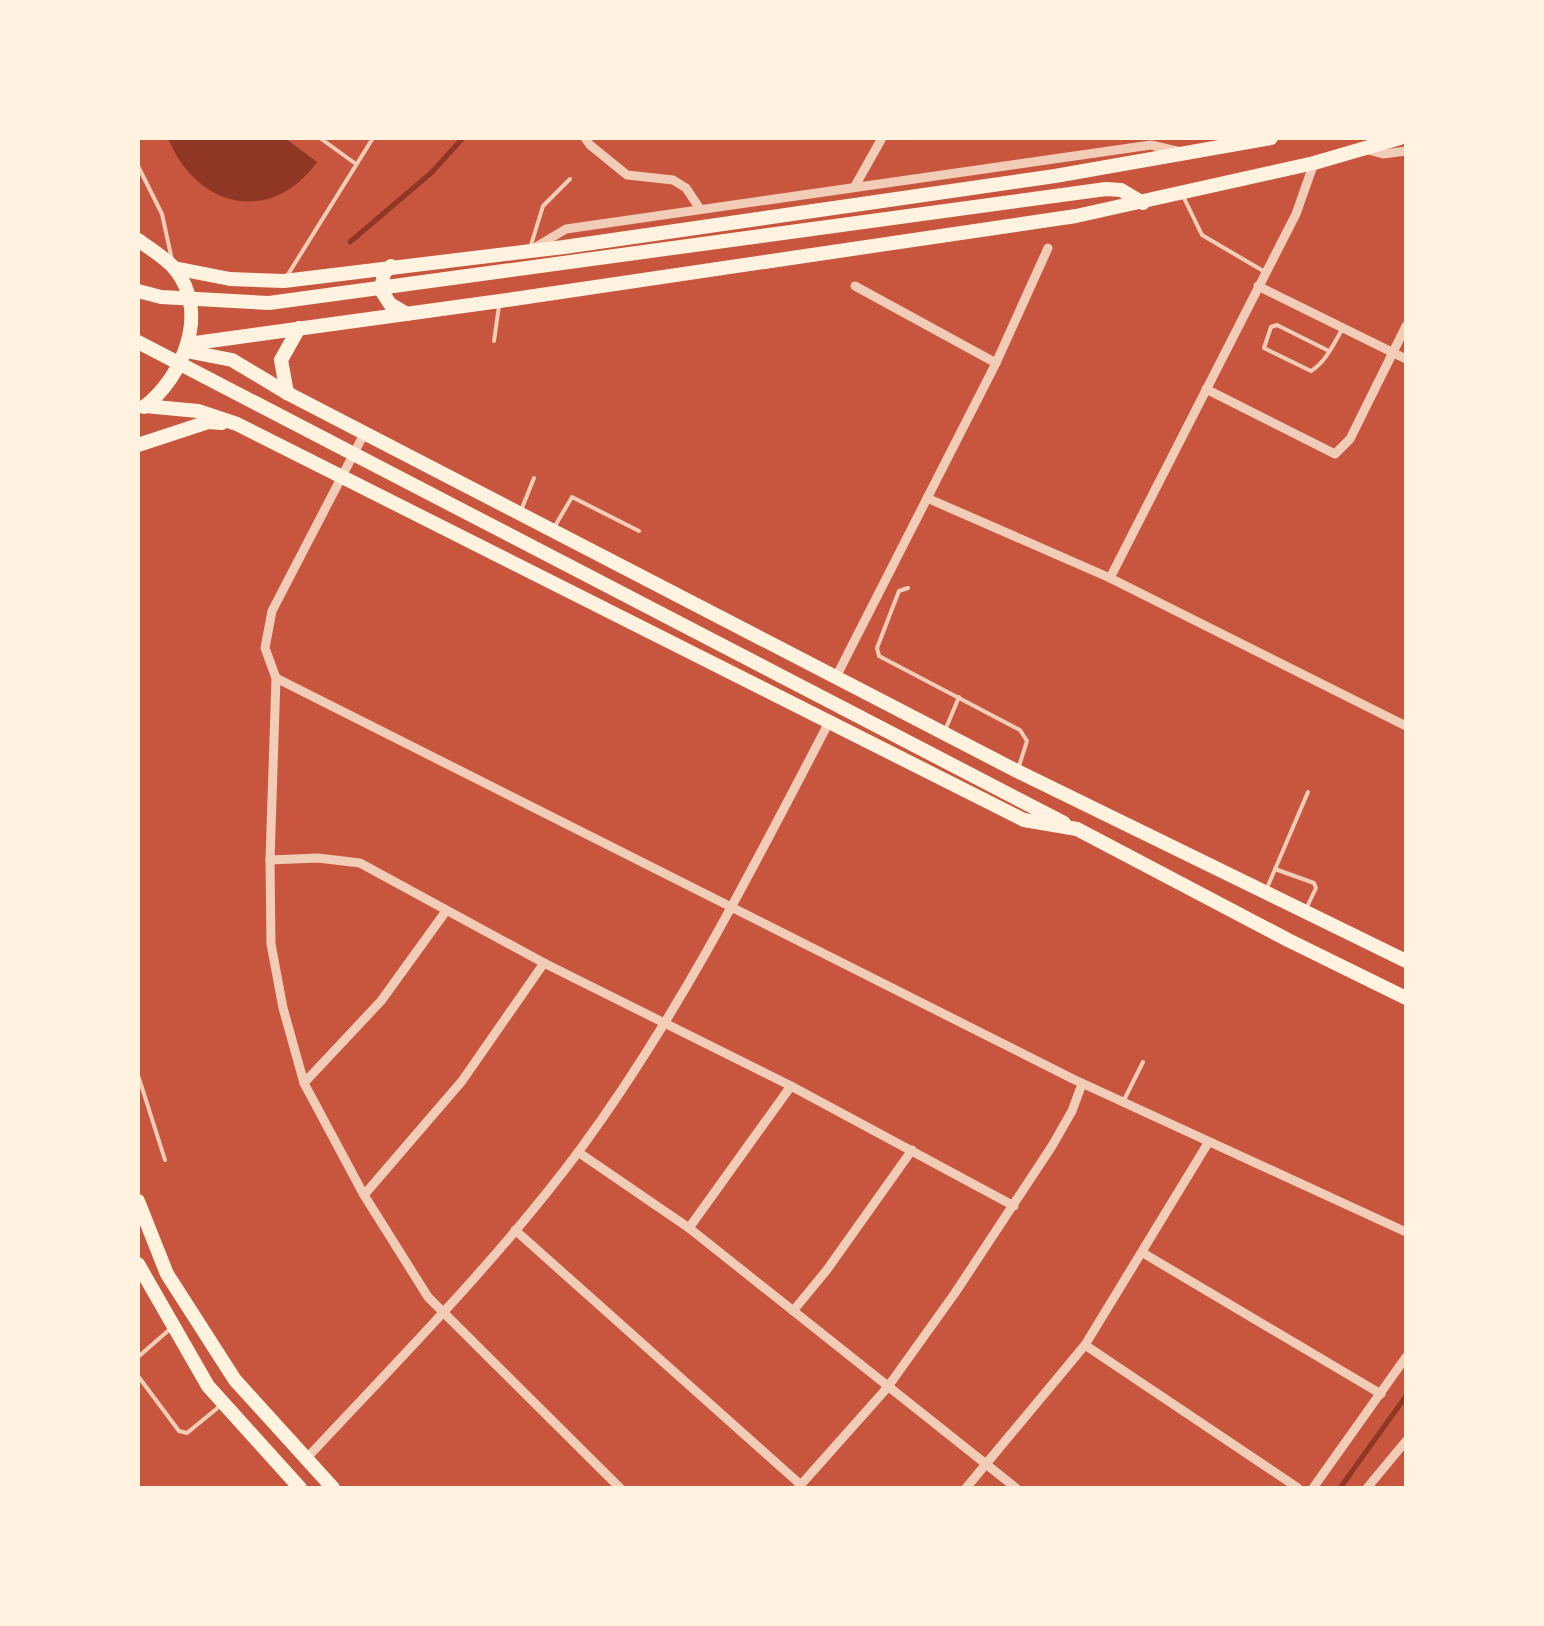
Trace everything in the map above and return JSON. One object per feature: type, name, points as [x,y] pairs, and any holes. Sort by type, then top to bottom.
[{"type":"highway","points":[[174,268],[230,279],[284,280],[814,212],[1271,138]]},
{"type":"highway","points":[[187,347],[1076,216],[1314,163],[1400,138]]},
{"type":"highway","points":[[138,291],[161,297],[269,303],[1069,194],[1121,190],[1143,203]]},
{"type":"highway","points":[[138,240],[174,268],[188,292],[187,347],[177,372],[163,392],[141,408]]},
{"type":"highway","points":[[391,266],[384,273],[381,290],[390,304],[408,314]]},
{"type":"highway","points":[[287,393],[281,360],[299,328]]},
{"type":"highway","points":[[138,342],[1406,998]]},
{"type":"highway","points":[[187,347],[232,360],[287,393],[1016,771],[1406,961]]},
{"type":"highway","points":[[141,408],[198,411],[237,424],[1024,820],[1077,829]]},
{"type":"highway","points":[[138,445],[208,422],[237,424]]},
{"type":"highway","points":[[138,1201],[167,1274],[225,1365],[333,1488]]},
{"type":"highway","points":[[138,1264],[208,1386],[300,1488]]},
{"type":"street","points":[[586,138],[590,146],[626,175],[672,180],[686,188],[700,209]]},
{"type":"street","points":[[855,186],[882,138]]},
{"type":"street","points":[[531,250],[566,229],[700,209],[1152,145],[1184,153]]},
{"type":"street","points":[[1362,148],[1383,154],[1406,151]]},
{"type":"street","points":[[1110,578],[1296,214],[1314,163]]},
{"type":"street","points":[[836,677],[996,363],[1048,248]]},
{"type":"street","points":[[855,286],[996,363]]},
{"type":"street","points":[[1258,286],[1406,358]]},
{"type":"street","points":[[1206,390],[1335,454],[1350,439],[1406,326]]},
{"type":"street","points":[[365,432],[272,610],[265,648],[276,678],[271,944],[283,1008],[304,1083],[400,1255],[442,1313],[620,1488]]},
{"type":"street","points":[[927,498],[1110,578],[1406,726]]},
{"type":"street","points":[[276,678],[1082,1084],[1406,1232]]},
{"type":"street","points":[[305,1460],[442,1313],[578,1152],[664,1024],[734,906],[828,724]]},
{"type":"street","points":[[270,860],[318,858],[360,862],[544,963],[790,1086],[1014,1206]]},
{"type":"street","points":[[304,1083],[381,1001],[446,910]]},
{"type":"street","points":[[364,1195],[462,1081],[544,963]]},
{"type":"street","points":[[514,1230],[800,1486],[887,1388],[1014,1206],[1072,1111],[1082,1084]]},
{"type":"street","points":[[689,1228],[790,1086]]},
{"type":"street","points":[[966,1488],[1084,1345],[1208,1143]]},
{"type":"street","points":[[793,1311],[848,1242],[912,1150]]},
{"type":"street","points":[[578,1152],[689,1228],[1016,1488]]},
{"type":"street","points":[[1143,1252],[1381,1394]]},
{"type":"street","points":[[1084,1345],[1298,1488]]},
{"type":"street","points":[[1313,1488],[1406,1357]]},
{"type":"street","points":[[1367,1488],[1406,1441]]},
{"type":"lane","points":[[320,138],[356,164]]},
{"type":"lane","points":[[284,280],[373,138]]},
{"type":"lane","points":[[138,166],[162,214],[174,268]]},
{"type":"lane","points":[[531,250],[543,206],[570,178]]},
{"type":"lane","points":[[1182,194],[1202,235],[1265,272]]},
{"type":"lane","points":[[494,341],[500,302]]},
{"type":"lane","points":[[1329,351],[1277,325],[1271,327],[1263,343],[1264,348],[1312,370],[1320,366],[1344,328]]},
{"type":"lane","points":[[520,513],[534,478]]},
{"type":"lane","points":[[553,530],[572,497],[639,531]]},
{"type":"lane","points":[[908,588],[899,591],[876,648],[879,656],[1012,724],[1025,735],[1024,754],[1016,771]]},
{"type":"lane","points":[[944,732],[959,698]]},
{"type":"lane","points":[[1265,893],[1308,792]]},
{"type":"lane","points":[[1275,869],[1314,883],[1304,913]]},
{"type":"lane","points":[[1123,1103],[1143,1062]]},
{"type":"lane","points":[[138,1075],[165,1160]]},
{"type":"lane","points":[[138,1356],[173,1328]]},
{"type":"lane","points":[[138,1376],[180,1431],[187,1433],[224,1404]]},
{"type":"shaded area","points":[[168,138],[285,138],[317,162],[299,182],[278,195],[257,201],[236,200],[215,193],[197,180]]},
{"type":"waterway","points":[[350,242],[431,173],[463,138]]},
{"type":"waterway","points":[[1340,1488],[1406,1396]]}]
